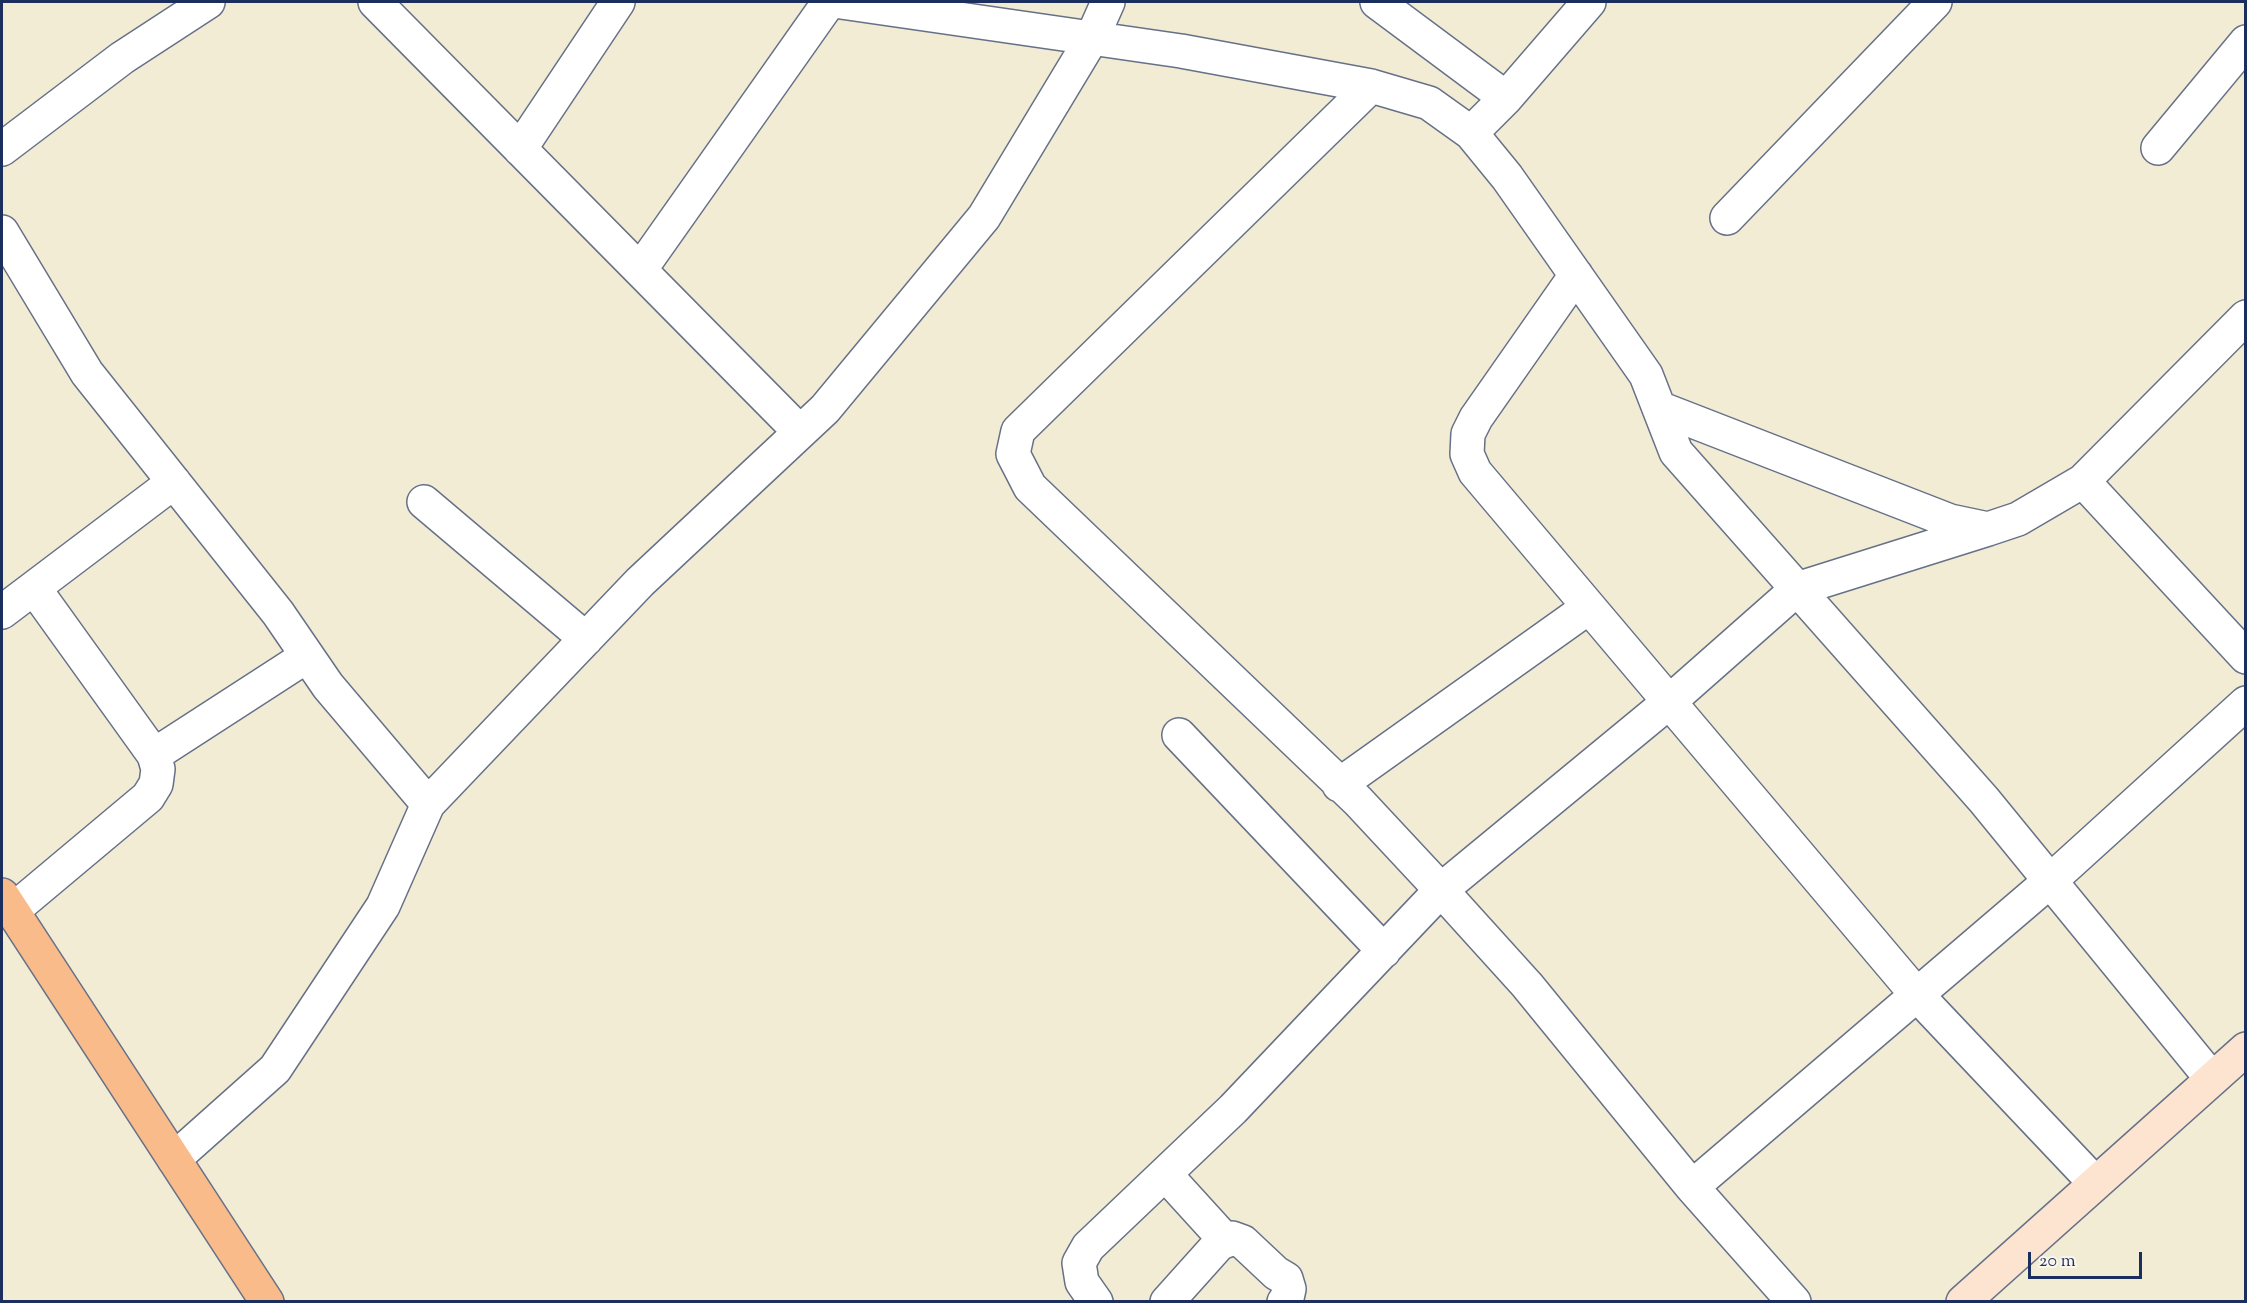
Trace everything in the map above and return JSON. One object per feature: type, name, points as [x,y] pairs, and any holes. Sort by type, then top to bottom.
[{"type":"main road","points":[[7,903],[267,1302]]},
{"type":"street","points":[[2,149],[122,58],[208,2]]},
{"type":"street","points":[[375,2],[800,432]]},
{"type":"street","points":[[520,149],[618,2]]},
{"type":"street","points":[[640,270],[829,2]]},
{"type":"street","points":[[856,2],[1181,51],[1371,86],[1429,103],[1472,133],[1507,177],[1646,375],[1676,452],[1984,800],[2212,1079]]},
{"type":"street","points":[[174,1159],[275,1069],[383,906],[428,804],[640,582],[825,409],[984,217],[1092,38],[1108,2]]},
{"type":"street","points":[[1377,2],[1506,98]]},
{"type":"street","points":[[1472,133],[1506,98],[1589,2]]},
{"type":"street","points":[[1727,218],[1935,2]]},
{"type":"street","points":[[2158,148],[2246,42]]},
{"type":"street","points":[[1371,86],[1018,431],[1013,454],[1030,487],[1358,801],[1441,891],[1527,985],[1692,1187],[1794,1302]]},
{"type":"street","points":[[2,232],[87,374],[278,613],[328,686],[428,804]]},
{"type":"street","points":[[1576,275],[1476,418],[1468,434],[1467,454],[1475,472],[1917,995],[2095,1183]]},
{"type":"street","points":[[1096,1302],[1082,1282],[1079,1263],[1088,1247],[1233,1109],[1441,891],[1669,702],[1797,589],[2018,519],[2083,481],[2246,317]]},
{"type":"street","points":[[1659,408],[1950,521],[1988,529]]},
{"type":"street","points":[[2083,481],[2246,657]]},
{"type":"street","points":[[2,612],[174,482]]},
{"type":"street","points":[[424,502],[586,639]]},
{"type":"street","points":[[7,903],[148,797],[156,784],[158,769],[154,755],[34,588]]},
{"type":"street","points":[[1339,785],[1589,608]]},
{"type":"street","points":[[154,755],[307,656]]},
{"type":"street","points":[[1692,1187],[2050,881],[2246,703]]},
{"type":"street","points":[[1179,735],[1384,951]]},
{"type":"street","points":[[1963,1302],[2246,1049]]},
{"type":"street","points":[[1165,1174],[1226,1240]]},
{"type":"street","points":[[1167,1302],[1219,1244],[1232,1238],[1243,1242],[1276,1273],[1286,1279],[1289,1289],[1284,1302]]}]
